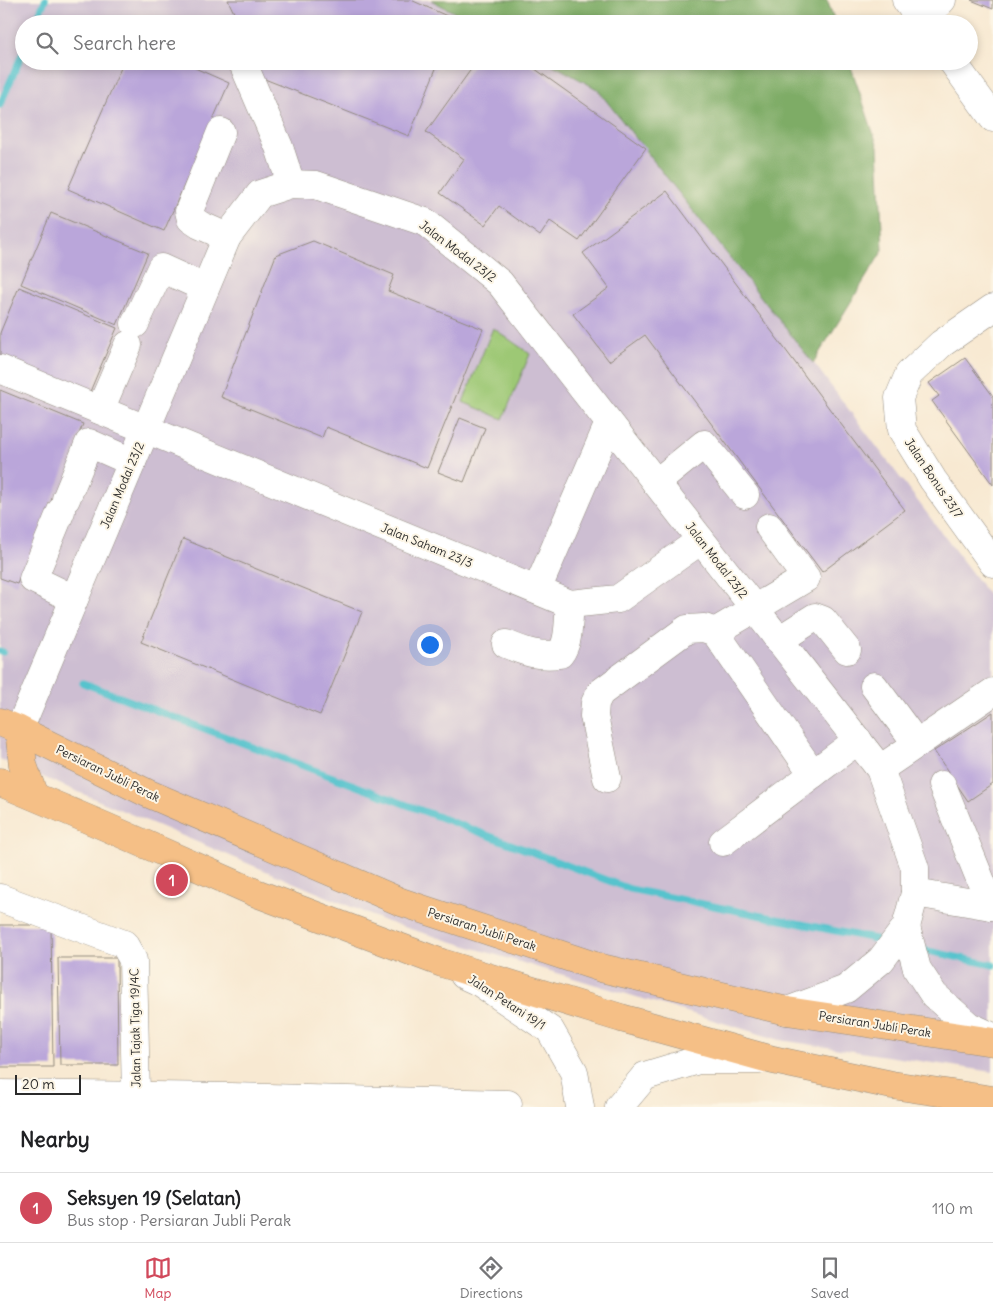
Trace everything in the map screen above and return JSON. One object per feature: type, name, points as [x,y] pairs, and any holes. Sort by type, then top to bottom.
[{"type":"main road","points":[[6,732],[23,765],[34,796]]},
{"type":"main road","name":"Persiaran Jubli Perak","points":[[6,732],[401,902],[601,968],[787,1010],[993,1042]]},
{"type":"main road","points":[[0,782],[256,893],[442,963],[621,1018],[773,1060],[892,1085],[993,1100]]},
{"type":"street","points":[[917,14],[942,0]]},
{"type":"street","points":[[246,70],[278,146],[291,184]]},
{"type":"street","points":[[958,70],[993,118]]},
{"type":"street","points":[[221,132],[189,211],[191,219],[227,237]]},
{"type":"street","name":"Jalan Modal 23/2","points":[[6,732],[74,599],[227,237],[260,194],[291,184],[316,185],[424,222],[500,283],[880,769],[915,868],[915,893],[906,927],[881,960],[846,989],[787,1010]]},
{"type":"street","points":[[100,410],[161,268],[206,288]]},
{"type":"street","name":"Jalan Bonus 23/7","points":[[993,308],[941,344],[909,374],[899,398],[902,430],[933,480],[993,563]]},
{"type":"street","name":"Jalan Saham 23/3","points":[[0,369],[570,604],[618,599],[701,540]]},
{"type":"street","points":[[537,590],[609,423]]},
{"type":"street","points":[[74,599],[33,579],[89,443],[132,462]]},
{"type":"street","points":[[656,482],[704,444],[745,495]]},
{"type":"street","points":[[715,632],[806,578],[768,527]]},
{"type":"street","points":[[506,644],[542,656],[560,654],[566,639],[570,604]]},
{"type":"street","points":[[780,640],[815,617],[823,620],[847,650]]},
{"type":"street","points":[[608,778],[594,716],[595,703],[600,693],[687,628],[704,628],[715,632],[813,774]]},
{"type":"street","points":[[874,686],[917,744]]},
{"type":"street","points":[[880,769],[993,692]]},
{"type":"street","points":[[723,842],[858,740]]},
{"type":"street","points":[[915,893],[991,906],[942,785]]},
{"type":"street","name":"Jalan Tajak Tiga 19/4C","points":[[0,898],[124,944],[133,960],[136,1096]]},
{"type":"street","name":"Jalan Modal 23/2","points":[[906,927],[916,969],[934,995],[969,1026],[993,1037]]},
{"type":"street","name":"Jalan Petani 19/1","points":[[442,963],[479,982],[550,1030],[574,1072],[580,1107]]},
{"type":"street","points":[[619,1107],[645,1076],[698,1060],[773,1060]]},
{"type":"street","points":[[0,1094],[136,1096],[230,1102],[508,1104]]},
{"type":"shaded area","points":[[0,0],[431,0],[459,15],[15,15],[15,70],[562,70],[597,89],[679,184],[993,601],[993,1072],[780,1040],[387,922],[0,759]]},
{"type":"green space","points":[[431,0],[827,0],[833,15],[459,15]]},
{"type":"green space","points":[[562,70],[852,70],[878,147],[883,250],[813,363],[597,89]]},
{"type":"green space","points":[[493,328],[530,354],[503,419],[463,402]]},
{"type":"building","points":[[228,0],[411,0],[445,15],[235,15]]},
{"type":"building","points":[[971,0],[993,0],[993,9]]},
{"type":"building","points":[[120,70],[199,70],[229,83],[164,231],[68,189]]},
{"type":"building","points":[[259,70],[435,70],[409,136],[257,76]]},
{"type":"building","points":[[471,70],[537,70],[646,148],[579,241],[550,221],[540,236],[499,206],[485,225],[440,193],[464,159],[426,132]]},
{"type":"building","points":[[667,191],[905,510],[822,572],[645,335],[609,361],[573,314],[609,288],[583,253]]},
{"type":"building","points":[[51,213],[148,253],[117,325],[21,284]]},
{"type":"building","points":[[313,241],[394,275],[388,291],[483,329],[427,468],[326,427],[322,438],[221,397],[276,255]]},
{"type":"building","points":[[19,287],[117,328],[86,401],[0,366],[0,333]]},
{"type":"building","points":[[965,358],[993,396],[993,485],[932,401],[939,396],[929,383]]},
{"type":"building","points":[[0,390],[83,424],[17,584],[0,578]]},
{"type":"building","points":[[460,418],[485,428],[464,482],[438,472]]},
{"type":"building","points":[[183,539],[362,612],[320,715],[141,642]]},
{"type":"building","points":[[993,712],[993,784],[968,801],[934,751]]},
{"type":"building","points":[[0,925],[51,925],[53,1067],[0,1067]]},
{"type":"building","points":[[58,958],[117,958],[118,1065],[60,1065]]},
{"type":"waterway","points":[[39,15],[45,0]]},
{"type":"waterway","points":[[0,105],[15,70]]},
{"type":"waterway","points":[[83,683],[630,889],[875,939]]},
{"type":"waterway","points":[[919,949],[993,965]]},
{"type":"place","name":"Seksyen 19 (Selatan)","points":[[172,880]]}]
